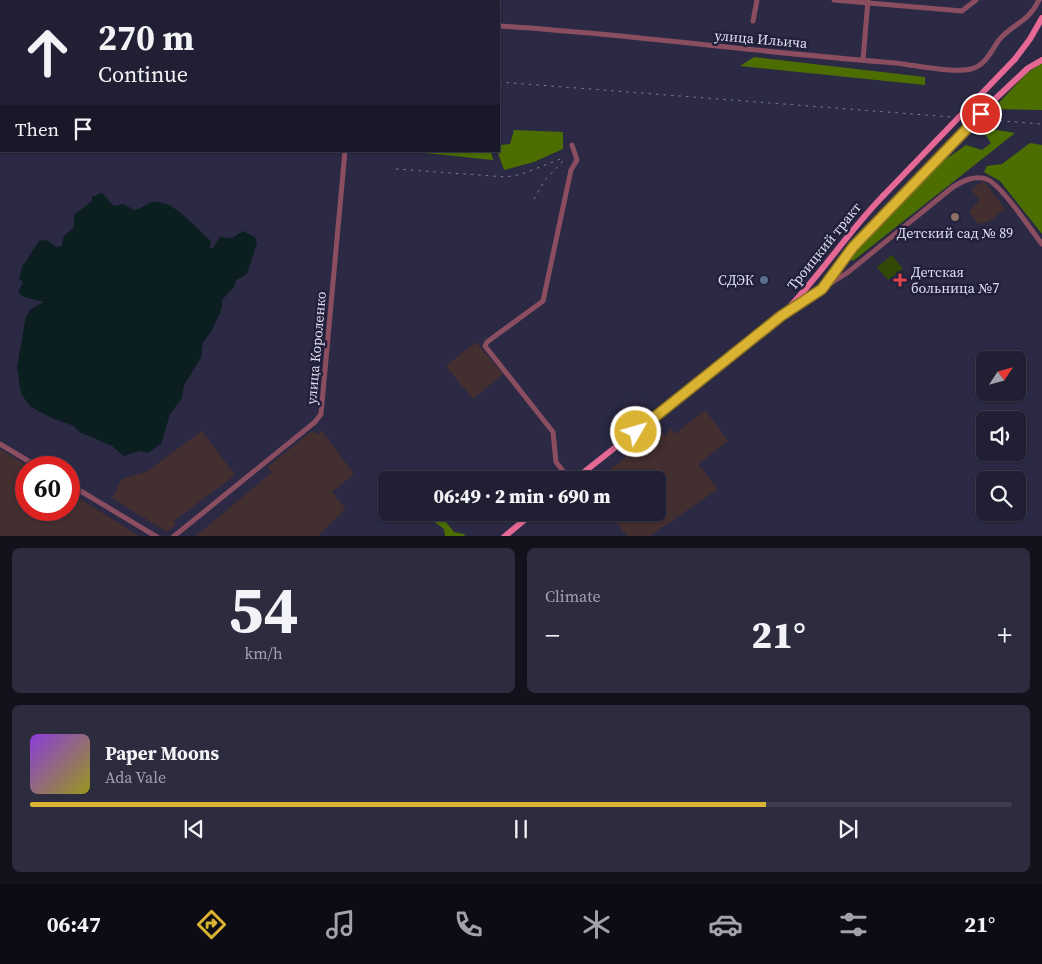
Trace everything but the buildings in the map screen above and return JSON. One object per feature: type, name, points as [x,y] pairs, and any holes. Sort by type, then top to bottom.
[{"type":"main road","name":"Троицкий тракт","points":[[585,471],[781,316],[806,290],[856,224],[1016,59],[1030,40],[1042,18]]},
{"type":"main road","points":[[781,316],[822,289],[853,247],[994,101],[1028,68],[1042,60]]},
{"type":"main road","points":[[504,536],[523,521]]},
{"type":"street","points":[[753,21],[757,0]]},
{"type":"street","points":[[834,0],[962,11],[976,0]]},
{"type":"street","name":"улица Ильича","points":[[500,26],[721,45],[966,70],[976,67],[984,61],[1005,34],[1023,22],[1039,0]]},
{"type":"street","points":[[863,60],[868,2]]},
{"type":"street","points":[[563,471],[556,462],[552,432],[485,346],[487,342],[543,301],[571,170],[577,160],[572,145]]},
{"type":"street","name":"улица Короленко","points":[[173,536],[315,422],[321,414],[345,152]]},
{"type":"street","points":[[822,289],[847,273],[953,187],[970,178],[984,178],[997,186],[1042,244]]},
{"type":"street","points":[[840,265],[840,270],[847,273]]},
{"type":"street","points":[[0,444],[20,456]]},
{"type":"street","points":[[80,490],[157,536]]},
{"type":"shaded area","points":[[984,181],[1005,209],[988,222],[978,224],[969,212],[979,200],[971,189]]},
{"type":"shaded area","points":[[102,193],[114,206],[123,204],[134,210],[152,202],[170,206],[185,216],[211,241],[210,248],[213,248],[220,237],[232,238],[243,231],[255,237],[257,243],[247,274],[236,280],[234,287],[222,300],[222,308],[211,332],[203,342],[201,358],[184,385],[182,398],[170,414],[161,444],[147,453],[139,451],[124,456],[112,446],[79,432],[74,426],[52,418],[31,407],[21,394],[17,367],[26,316],[31,309],[44,302],[24,297],[18,292],[23,282],[19,279],[22,267],[39,241],[46,240],[57,247],[62,246],[64,236],[74,227],[74,215],[92,201],[92,197]]},
{"type":"shaded area","points":[[476,342],[503,374],[473,399],[446,366]]},
{"type":"shaded area","points":[[705,410],[728,441],[698,464],[718,489],[650,536],[627,536],[615,521],[666,521],[666,471],[608,471],[659,431],[665,435],[671,428],[675,434]]},
{"type":"shaded area","points":[[202,431],[235,475],[174,521],[176,524],[167,532],[112,498],[122,479],[146,472]]},
{"type":"shaded area","points":[[312,431],[318,434],[322,431],[354,474],[332,492],[346,509],[318,536],[196,536],[272,472],[267,467]]},
{"type":"shaded area","points":[[0,449],[15,458],[15,521],[80,521],[80,499],[139,536],[0,536]]},
{"type":"green space","points":[[754,57],[925,77],[925,85],[740,66]]},
{"type":"green space","points":[[1042,63],[1042,110],[993,109],[1027,73]]},
{"type":"green space","points":[[980,127],[1015,133],[853,261],[850,258],[939,164],[966,145],[982,150],[991,143]]},
{"type":"green space","points":[[514,130],[563,132],[563,149],[534,162],[504,170],[498,153],[500,152],[501,145],[510,144]]},
{"type":"green space","points":[[1030,143],[1042,145],[1042,234],[1000,181],[984,172],[987,166],[1002,164]]},
{"type":"green space","points":[[415,152],[491,152],[493,160]]},
{"type":"green space","points":[[892,255],[903,269],[888,280],[877,267]]},
{"type":"green space","points":[[434,521],[445,521],[454,532],[464,534],[465,536],[445,536],[444,529]]},
{"type":"railway","points":[[500,82],[1042,124]]},
{"type":"railway","points":[[396,169],[506,177],[522,174],[563,158]]},
{"type":"railway","points":[[534,199],[545,180],[563,161]]},
{"type":"place","name":"Детский сад № 89","points":[[955,217]]},
{"type":"place","name":"СДЭК","points":[[764,280]]},
{"type":"place","name":"Детская больница №7","points":[[900,280]]},
{"type":"route","points":[[636,432],[781,316],[822,289],[853,247],[981,114]]}]
